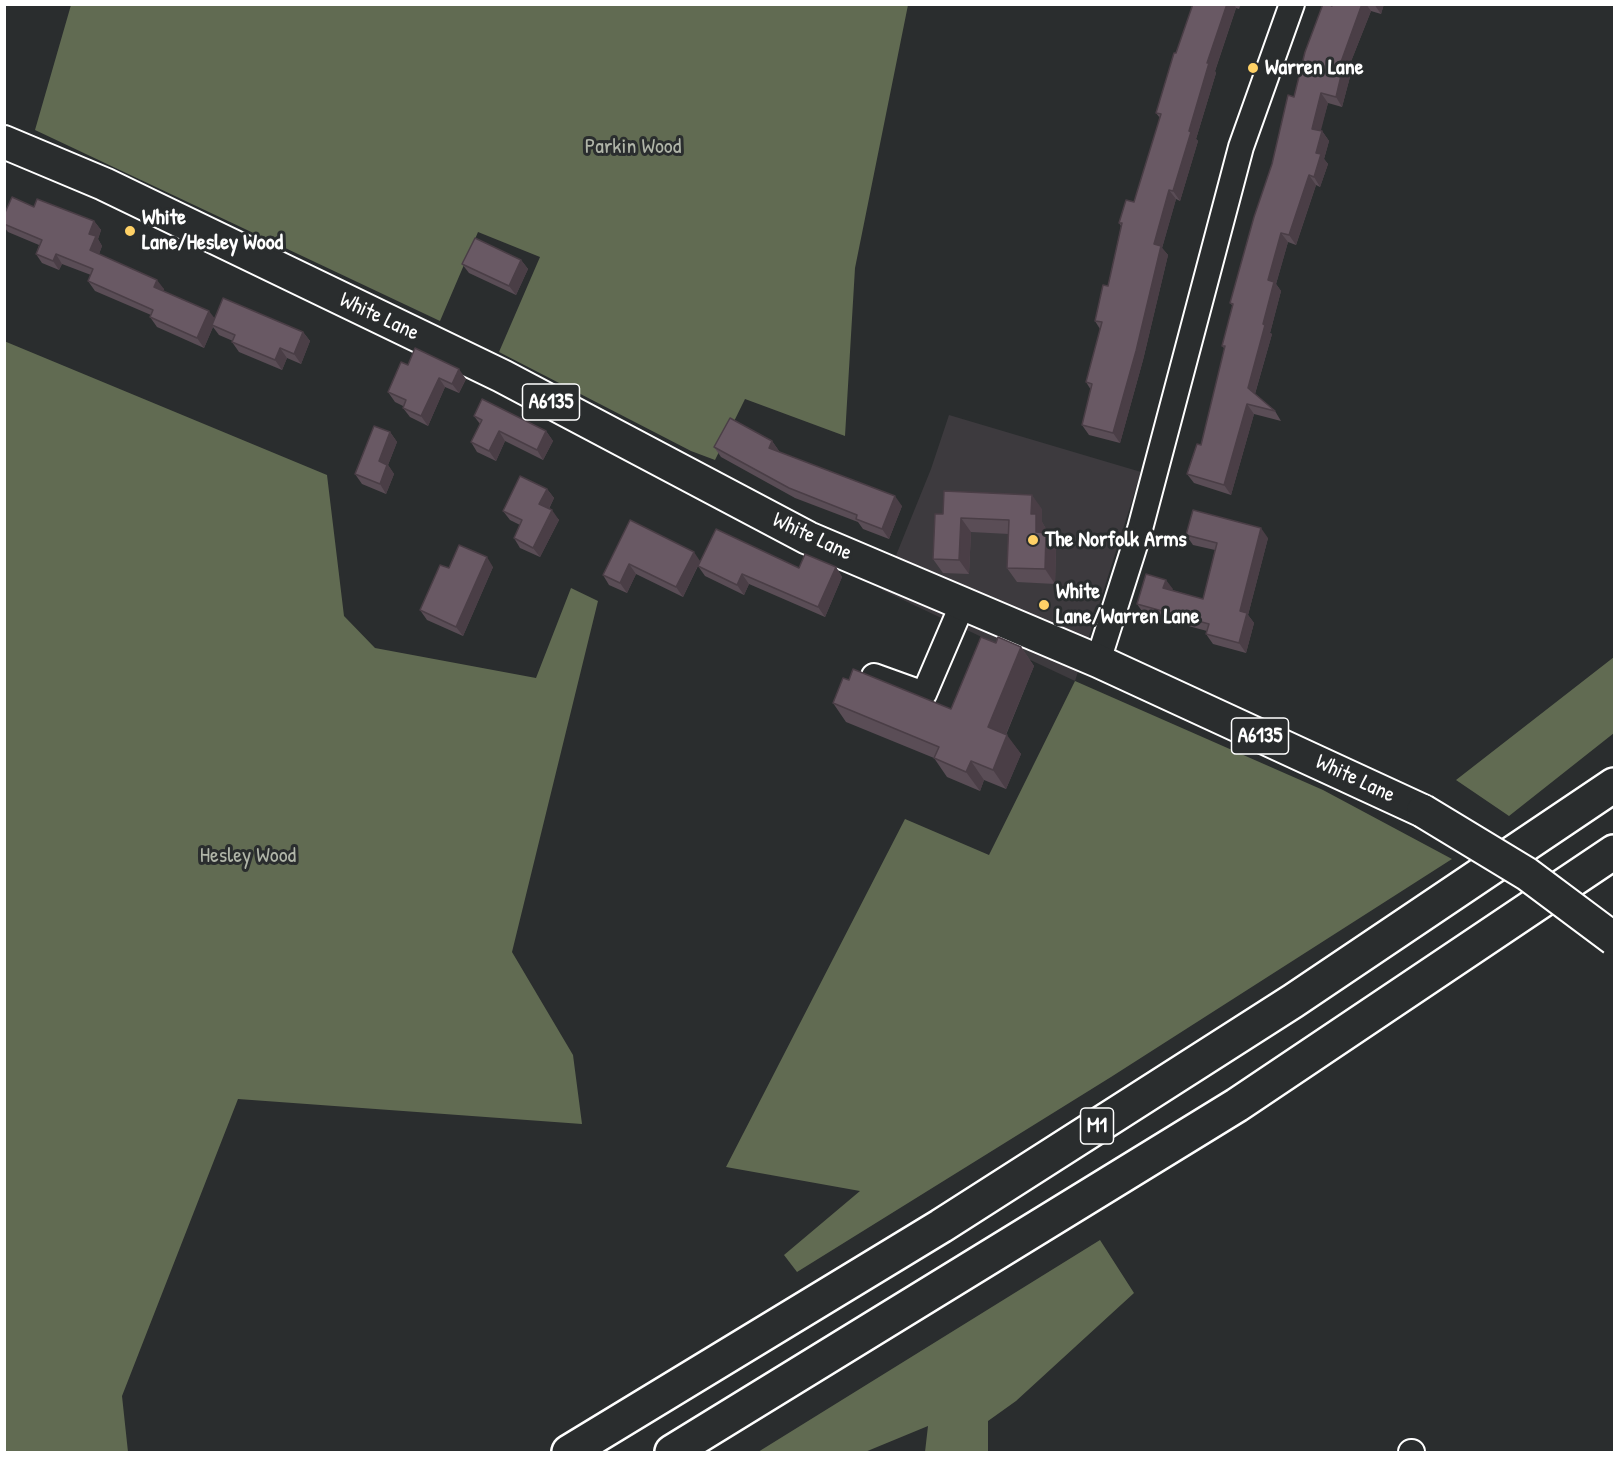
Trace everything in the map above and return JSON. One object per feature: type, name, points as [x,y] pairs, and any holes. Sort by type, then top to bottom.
[{"type":"highway","name":"M1","points":[[569,1452],[941,1226],[1243,1034],[1614,785]]},
{"type":"highway","name":"M1","points":[[672,1452],[1237,1105],[1614,852]]},
{"type":"main road","name":"White Lane","points":[[4,142],[104,184],[502,376],[808,538],[1098,661],[1423,811],[1527,874],[1614,939]]},
{"type":"street","points":[[1098,661],[1140,529],[1241,147],[1292,4]]},
{"type":"street","points":[[874,676],[924,694],[963,603]]},
{"type":"shaded area","points":[[949,415],[1141,472],[1075,681],[882,590],[931,469]]},
{"type":"green space","name":"Parkin Wood","points":[[71,5],[908,5],[855,268],[845,436],[745,399],[715,460],[691,451],[499,352],[540,257],[478,232],[440,321],[35,130]]},
{"type":"green space","name":"Hesley Wood","points":[[4,341],[327,475],[344,616],[375,648],[536,678],[571,588],[598,601],[512,952],[573,1055],[582,1124],[238,1099],[122,1396],[128,1452],[5,1452]]},
{"type":"green space","points":[[1614,657],[1614,733],[1509,816],[1456,780]]},
{"type":"green space","points":[[1075,681],[1323,790],[1452,859],[1111,1077],[797,1272],[784,1255],[860,1191],[726,1167],[905,819],[989,855]]},
{"type":"green space","points":[[1100,1240],[1134,1293],[1016,1401],[988,1421],[988,1452],[925,1452],[928,1426],[865,1452],[758,1452]]},
{"type":"building","points":[[1193,4],[1227,4],[1207,63],[1209,63],[1189,131],[1191,132],[1173,191],[1169,190],[1154,244],[1161,246],[1136,351],[1113,433],[1082,425],[1092,384],[1086,382],[1102,322],[1095,321],[1103,285],[1108,286],[1122,223],[1119,223],[1126,200],[1134,202],[1161,114],[1156,113],[1174,53],[1176,53]]},
{"type":"building","points":[[1323,4],[1332,6],[1333,4],[1362,4],[1341,62],[1344,63],[1336,97],[1321,93],[1312,129],[1322,131],[1316,153],[1321,154],[1314,177],[1309,175],[1289,235],[1281,233],[1268,280],[1274,282],[1248,388],[1275,411],[1247,404],[1224,485],[1187,474],[1197,444],[1201,445],[1225,346],[1222,346],[1233,304],[1230,303],[1254,217],[1272,164],[1288,95],[1294,97],[1305,52]]},
{"type":"building","points":[[12,197],[34,207],[37,199],[94,221],[89,234],[96,236],[90,250],[157,280],[154,287],[209,311],[197,338],[150,317],[153,310],[88,281],[93,269],[56,254],[53,261],[36,254],[42,240],[4,224],[4,215]]},
{"type":"building","points":[[475,238],[521,260],[509,286],[462,264]]},
{"type":"building","points":[[223,298],[303,332],[294,354],[280,348],[275,360],[232,342],[235,335],[212,325]]},
{"type":"building","points":[[415,348],[459,369],[452,384],[439,378],[421,416],[403,408],[406,400],[388,392],[401,362],[408,365]]},
{"type":"building","points":[[482,399],[546,431],[537,450],[499,431],[489,451],[471,442],[482,420],[474,416]]},
{"type":"building","points":[[730,418],[772,441],[769,448],[895,496],[882,529],[856,519],[857,515],[789,488],[714,447]]},
{"type":"building","points":[[374,426],[390,432],[379,461],[387,465],[380,484],[355,474]]},
{"type":"building","points":[[520,476],[547,489],[539,504],[552,510],[533,548],[514,538],[522,520],[503,511]]},
{"type":"building","points":[[944,491],[1032,495],[1031,514],[1036,514],[1036,532],[1046,533],[1045,569],[1007,568],[1009,520],[961,518],[959,560],[933,559],[935,514],[943,514]]},
{"type":"building","points":[[1193,510],[1261,528],[1240,611],[1247,613],[1239,643],[1206,634],[1209,624],[1137,604],[1146,574],[1166,580],[1163,588],[1203,599],[1217,543],[1186,535]]},
{"type":"building","points":[[630,520],[694,552],[676,587],[629,564],[620,583],[603,575]]},
{"type":"building","points":[[716,529],[799,568],[805,554],[836,567],[818,607],[742,574],[737,585],[698,566]]},
{"type":"building","points":[[459,545],[487,557],[456,627],[420,610],[440,565],[449,568]]},
{"type":"building","points":[[981,637],[996,643],[998,637],[1021,647],[988,727],[1007,735],[993,770],[971,761],[966,772],[934,758],[939,747],[833,703],[843,678],[849,680],[853,669],[951,709]]},
{"type":"place","name":"Warren Lane","points":[[1253,68]]},
{"type":"place","name":"White Lane/Hesley Wood","points":[[130,231]]},
{"type":"place","name":"The Norfolk Arms","points":[[1033,540]]},
{"type":"place","name":"White Lane/Warren Lane","points":[[1044,605]]}]
